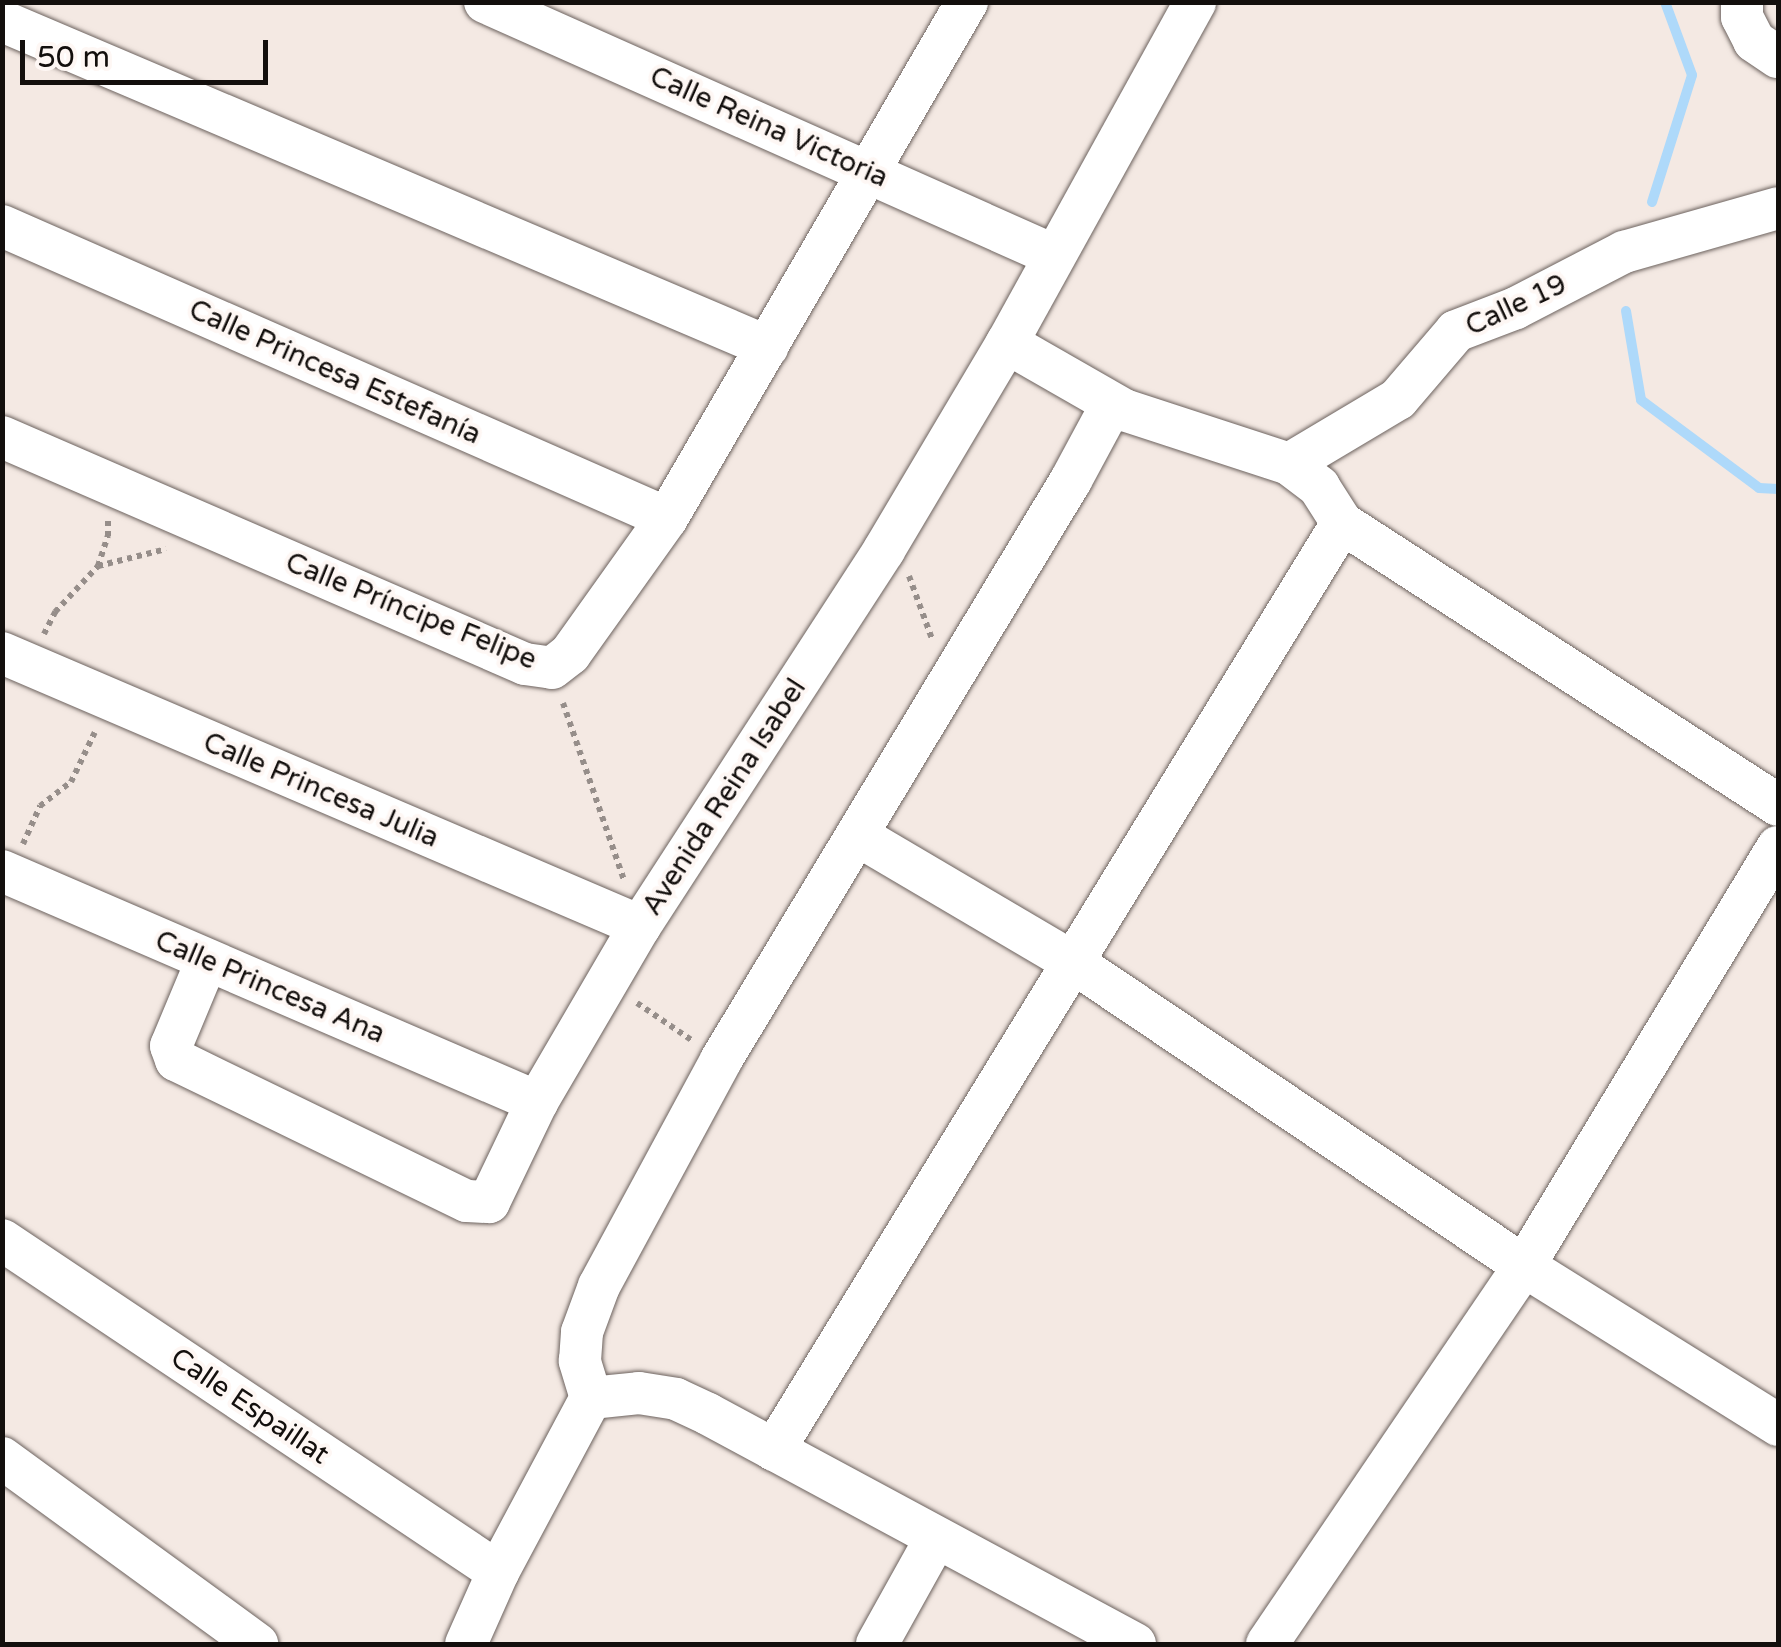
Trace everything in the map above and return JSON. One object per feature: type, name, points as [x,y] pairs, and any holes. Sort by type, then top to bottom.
[{"type":"street","name":"Calle Reina Victoria","points":[[484,2],[1052,254]]},
{"type":"street","name":"Calle Príncipe Felipe","points":[[2,437],[524,664],[552,668],[570,654],[667,518],[967,2]]},
{"type":"street","name":"Avenida Reina Isabel","points":[[207,960],[171,1046],[176,1060],[467,1202],[490,1202],[537,1102],[640,926],[884,550],[1007,344],[1052,254],[1196,2]]},
{"type":"street","points":[[1742,2],[1742,17],[1754,42],[1778,57]]},
{"type":"street","points":[[2,20],[768,347]]},
{"type":"street","name":"Calle 19","points":[[1289,464],[1398,399],[1456,331],[1516,308],[1624,252],[1778,208]]},
{"type":"street","name":"Calle Princesa Estefanía","points":[[2,226],[667,518]]},
{"type":"street","points":[[1007,344],[1112,404],[1289,464],[1319,487],[1342,523],[1778,805]]},
{"type":"street","points":[[466,1644],[498,1572],[591,1398],[580,1361],[582,1332],[599,1286],[722,1060],[1071,480],[1112,404]]},
{"type":"street","points":[[774,1450],[1342,523]]},
{"type":"street","name":"Calle Princesa Julia","points":[[16,659],[640,926]]},
{"type":"street","points":[[857,835],[1074,963],[1524,1266],[1778,1425]]},
{"type":"street","points":[[1267,1644],[1524,1266],[1778,847]]},
{"type":"street","name":"Calle Princesa Ana","points":[[6,873],[537,1102]]},
{"type":"street","name":"Calle Espaillat","points":[[2,1240],[498,1572]]},
{"type":"street","points":[[591,1398],[639,1393],[676,1399],[1135,1644]]},
{"type":"street","points":[[2,1458],[257,1644]]},
{"type":"street","points":[[877,1644],[936,1538]]},
{"type":"path","points":[[16,659],[98,566],[182,545],[203,524]]},
{"type":"path","points":[[884,550],[910,577],[949,678]]},
{"type":"path","points":[[552,668],[640,926]]},
{"type":"path","points":[[6,873],[40,806],[72,782],[84,749],[113,700]]},
{"type":"path","points":[[607,983],[722,1060]]},
{"type":"waterway","points":[[1652,202],[1692,75],[1665,2]]},
{"type":"waterway","points":[[1626,311],[1641,400],[1759,488],[1778,489]]}]
